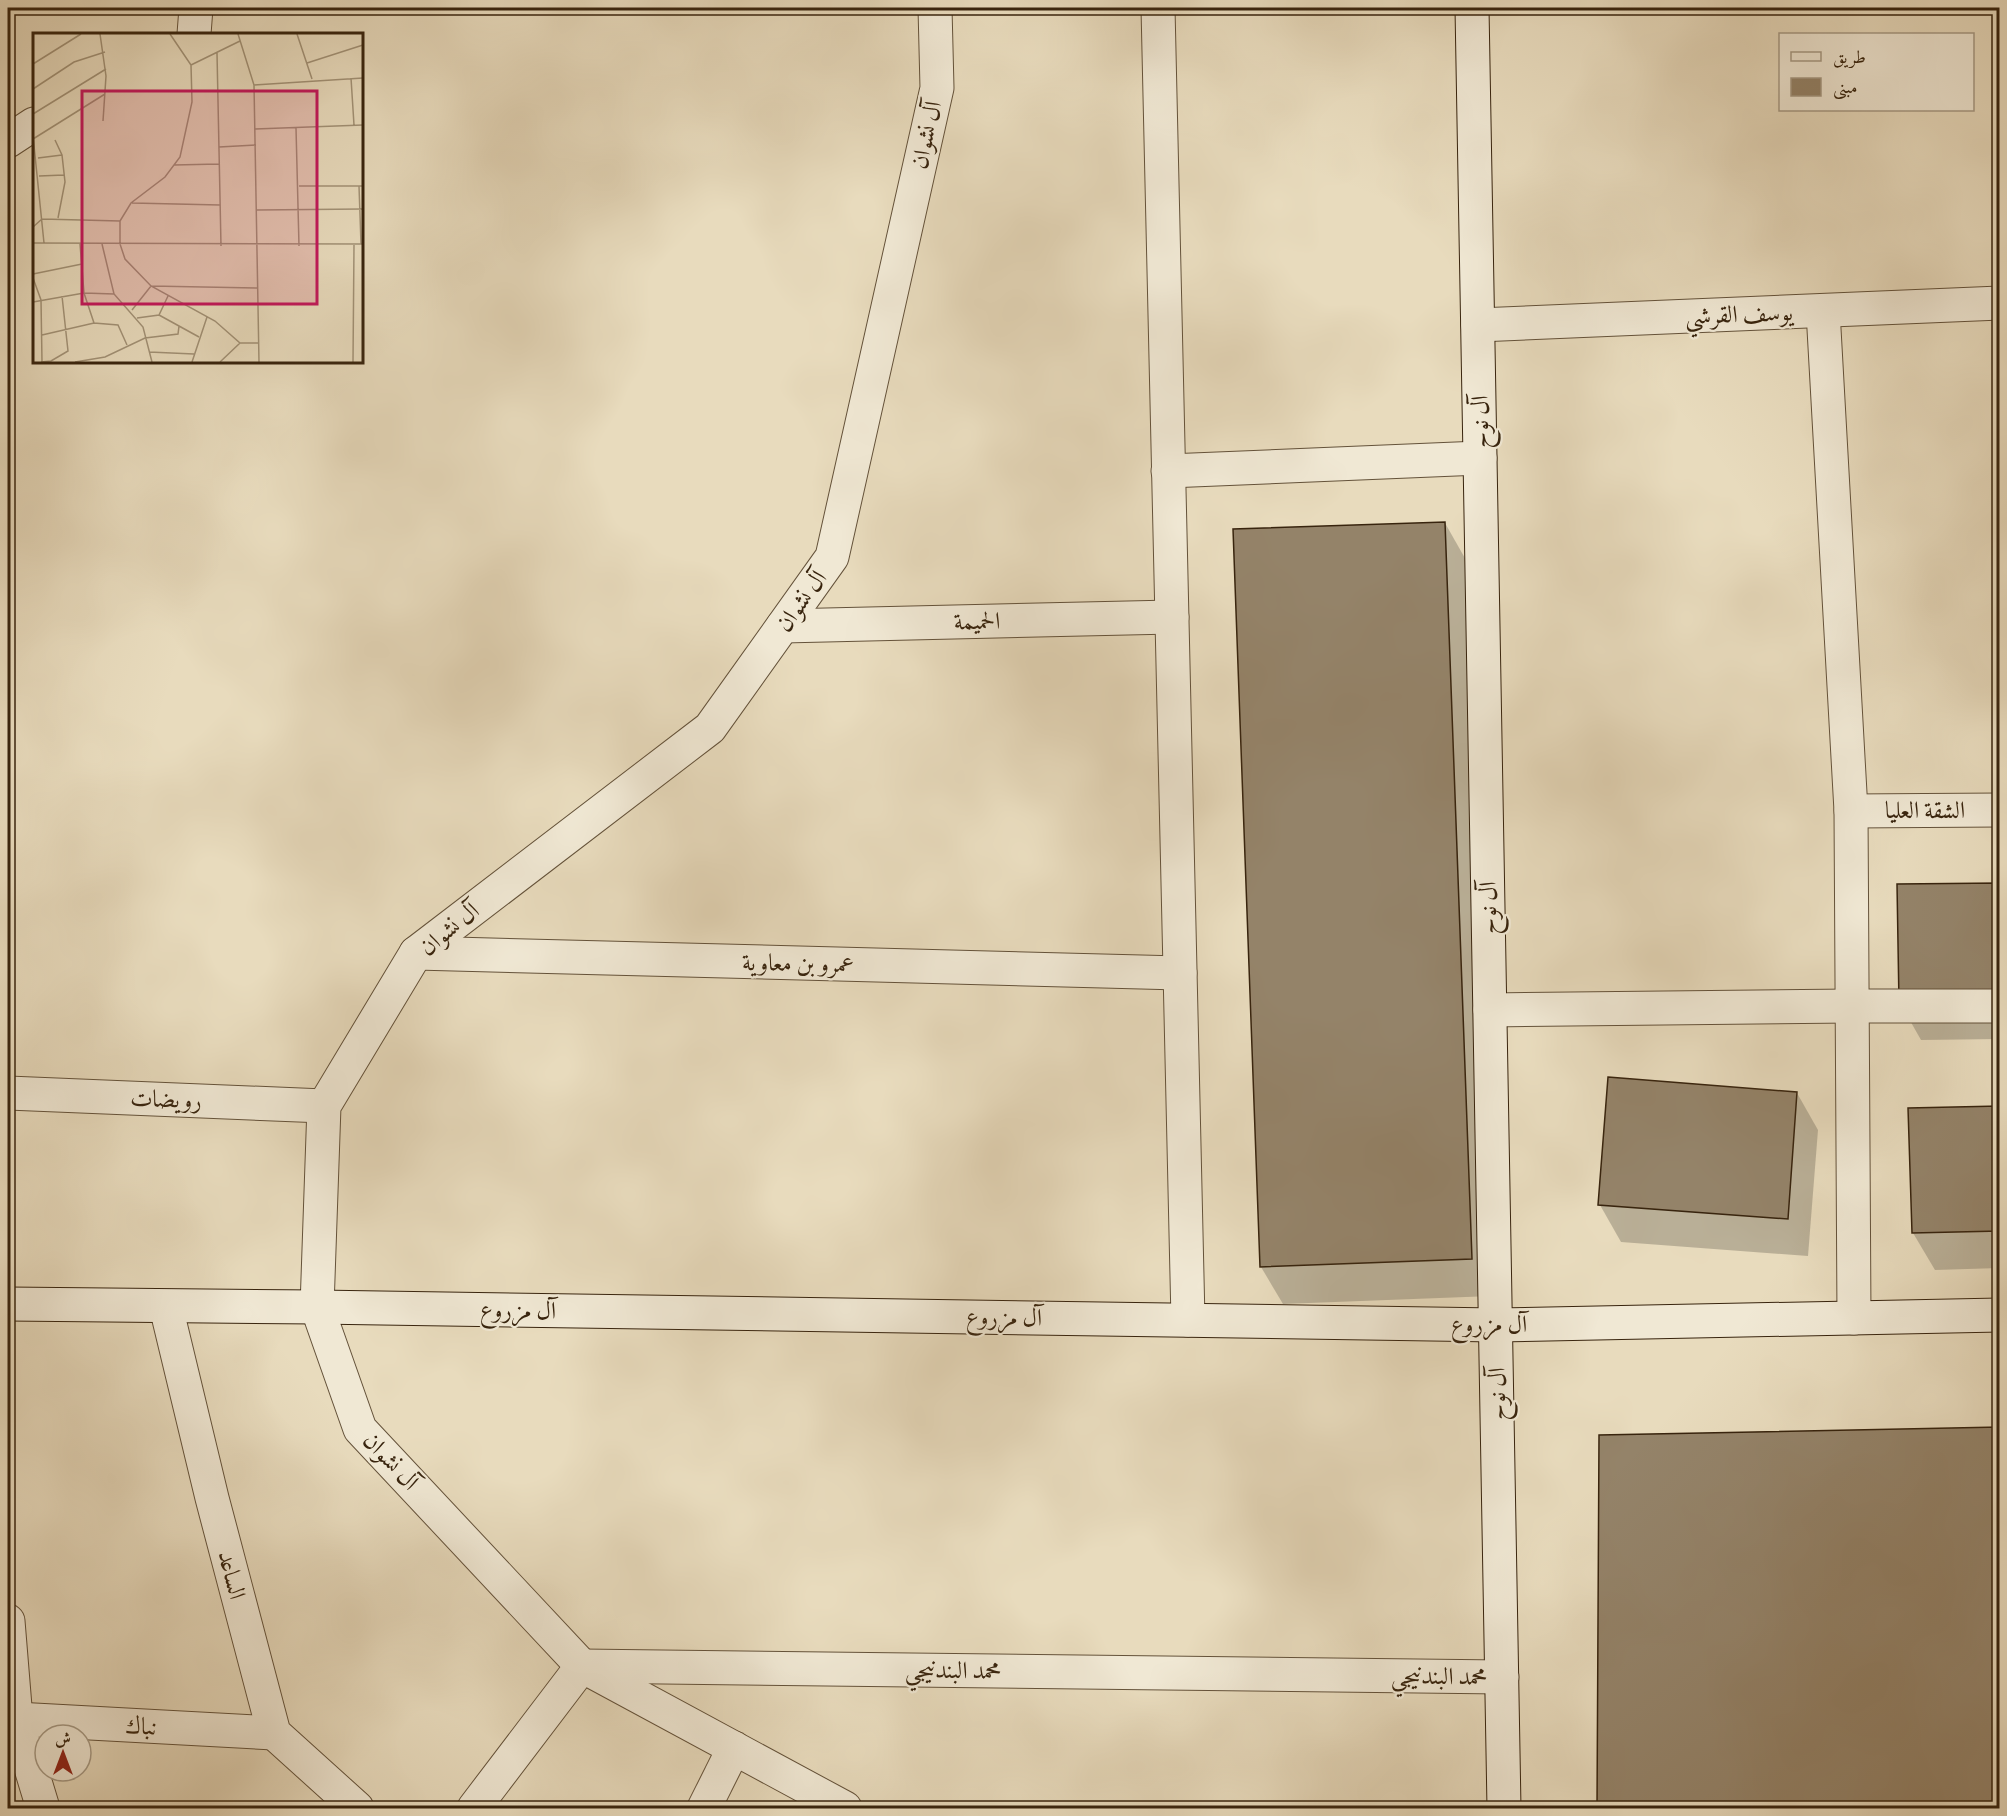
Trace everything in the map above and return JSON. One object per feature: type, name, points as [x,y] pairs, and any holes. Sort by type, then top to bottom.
[{"type":"street","name":"آل نشوان","points":[[845,1809],[582,1666],[360,1429],[317,1307],[324,1106],[416,953],[710,728],[832,557],[937,87],[935,8]]},
{"type":"street","points":[[1158,8],[1188,1320]]},
{"type":"street","name":"آل نوح","points":[[1472,8],[1504,1809]]},
{"type":"street","points":[[8,141],[33,125]]},
{"type":"street","name":"يوسف القرشي","points":[[1478,325],[2000,303]]},
{"type":"street","points":[[1823,311],[1851,811],[1854,1318]]},
{"type":"street","points":[[1168,471],[1480,458]]},
{"type":"street","name":"الحميمة","points":[[783,626],[1172,617]]},
{"type":"street","name":"الشقة العليا","points":[[1851,811],[2000,810]]},
{"type":"street","name":"عمرو بن معاوية","points":[[416,953],[1180,973]]},
{"type":"street","points":[[1490,1010],[2000,1006]]},
{"type":"street","name":"رويضات","points":[[8,1093],[324,1106]]},
{"type":"street","name":"آل مزروع","points":[[8,1304],[1496,1325],[2000,1316]]},
{"type":"street","name":"الساعد","points":[[166,1307],[212,1498],[274,1733]]},
{"type":"street","points":[[8,1621],[12,1720],[43,1809]]},
{"type":"street","points":[[474,1809],[582,1666]]},
{"type":"street","name":"محمد البندنيجي","points":[[582,1666],[1502,1677]]},
{"type":"street","name":"نباك","points":[[12,1720],[274,1733]]},
{"type":"street","points":[[274,1733],[357,1809]]},
{"type":"street","points":[[704,1809],[734,1748]]},
{"type":"building","points":[[1445,522],[1472,1259],[1260,1267],[1233,529]]},
{"type":"building","points":[[2000,883],[2000,1002],[1899,1003],[1897,884]]},
{"type":"building","points":[[1608,1077],[1797,1092],[1788,1219],[1598,1205]]},
{"type":"building","points":[[2000,1106],[2000,1231],[1912,1233],[1908,1108]]},
{"type":"building","points":[[2000,1427],[2000,1808],[1597,1808],[1599,1435]]}]
